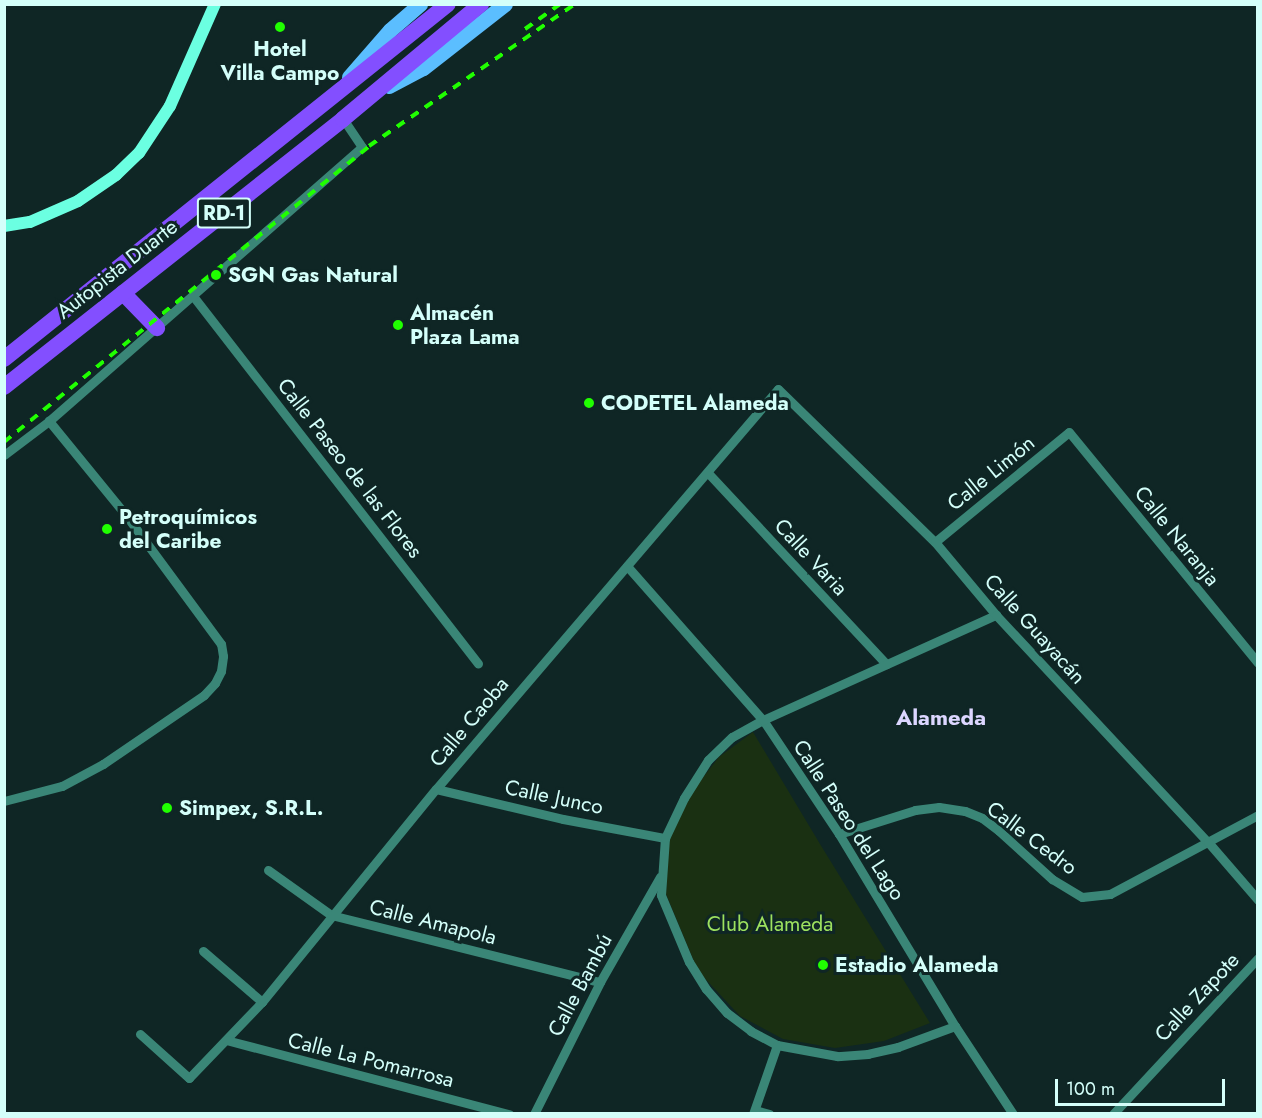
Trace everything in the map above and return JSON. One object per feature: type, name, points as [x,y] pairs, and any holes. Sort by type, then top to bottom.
[{"type":"highway","name":"Autopista Duarte","points":[[4,359],[448,4]]},
{"type":"highway","name":"Autopista Duarte","points":[[4,387],[343,119],[481,4]]},
{"type":"highway","points":[[123,293],[157,328]]},
{"type":"main road","points":[[4,226],[30,222],[78,201],[116,175],[139,153],[170,106],[215,4]]},
{"type":"main road","name":"Autopista Duarte","points":[[335,93],[390,30],[420,4]]},
{"type":"main road","points":[[368,98],[423,68],[505,4]]},
{"type":"street","points":[[4,455],[49,421],[362,147],[343,119]]},
{"type":"street","name":"Calle Paseo de las Flores","points":[[193,296],[478,663]]},
{"type":"street","name":"Calle Caoba","points":[[140,1034],[189,1078],[262,1002],[436,789],[709,474],[778,390]]},
{"type":"street","name":"Calle Guayacán","points":[[778,390],[935,542],[996,615],[1208,842],[1257,900]]},
{"type":"street","points":[[4,801],[62,786],[103,764],[204,695],[218,677],[223,656],[221,644],[129,519],[49,421]]},
{"type":"street","name":"Calle Limón","points":[[935,542],[1069,432]]},
{"type":"street","name":"Calle Naranja","points":[[1069,432],[1257,663]]},
{"type":"street","name":"Calle Varia","points":[[709,474],[886,664]]},
{"type":"street","name":"Calle Paseo del Lago","points":[[627,566],[763,720],[839,834],[956,1026],[1014,1113]]},
{"type":"street","points":[[956,1026],[898,1047],[868,1054],[837,1056],[777,1045],[751,1031],[727,1013],[706,989],[689,962],[661,895],[661,875],[665,838],[684,798],[708,760],[732,737],[763,720],[996,615]]},
{"type":"street","name":"Calle Junco","points":[[436,789],[563,819],[665,838]]},
{"type":"street","name":"Calle Cedro","points":[[839,834],[915,810],[939,807],[965,811],[981,818],[999,831],[1052,879],[1082,897],[1110,894],[1257,815]]},
{"type":"street","name":"Calle Amapola","points":[[268,870],[331,915],[600,982]]},
{"type":"street","name":"Calle Bambú","points":[[534,1113],[600,982],[661,875]]},
{"type":"street","points":[[203,951],[262,1002]]},
{"type":"street","name":"Calle Zapote","points":[[1113,1113],[1257,958]]},
{"type":"street","name":"Calle La Pomarrosa","points":[[226,1040],[509,1113]]},
{"type":"street","points":[[769,1113],[754,1112],[777,1045]]},
{"type":"green space","name":"Club Alameda","points":[[753,732],[930,1023],[884,1041],[835,1048],[783,1039],[740,1016],[698,971],[666,894],[669,839],[694,789],[719,757]]},
{"type":"railway","points":[[525,29],[560,4]]},
{"type":"railway","points":[[4,442],[369,146],[575,4]]},
{"type":"place","name":"Hotel Villa Campo","points":[[280,27]]},
{"type":"place","name":"SGN Gas Natural","points":[[216,275]]},
{"type":"place","name":"Almacén Plaza Lama","points":[[398,325]]},
{"type":"place","name":"CODETEL Alameda","points":[[589,403]]},
{"type":"place","name":"Petroquímicos del Caribe","points":[[107,529]]},
{"type":"place","name":"Simpex, S.R.L.","points":[[167,808]]},
{"type":"place","name":"Estadio Alameda","points":[[823,965]]},
{"type":"district","name":"Alameda","points":[[941,718]]}]
